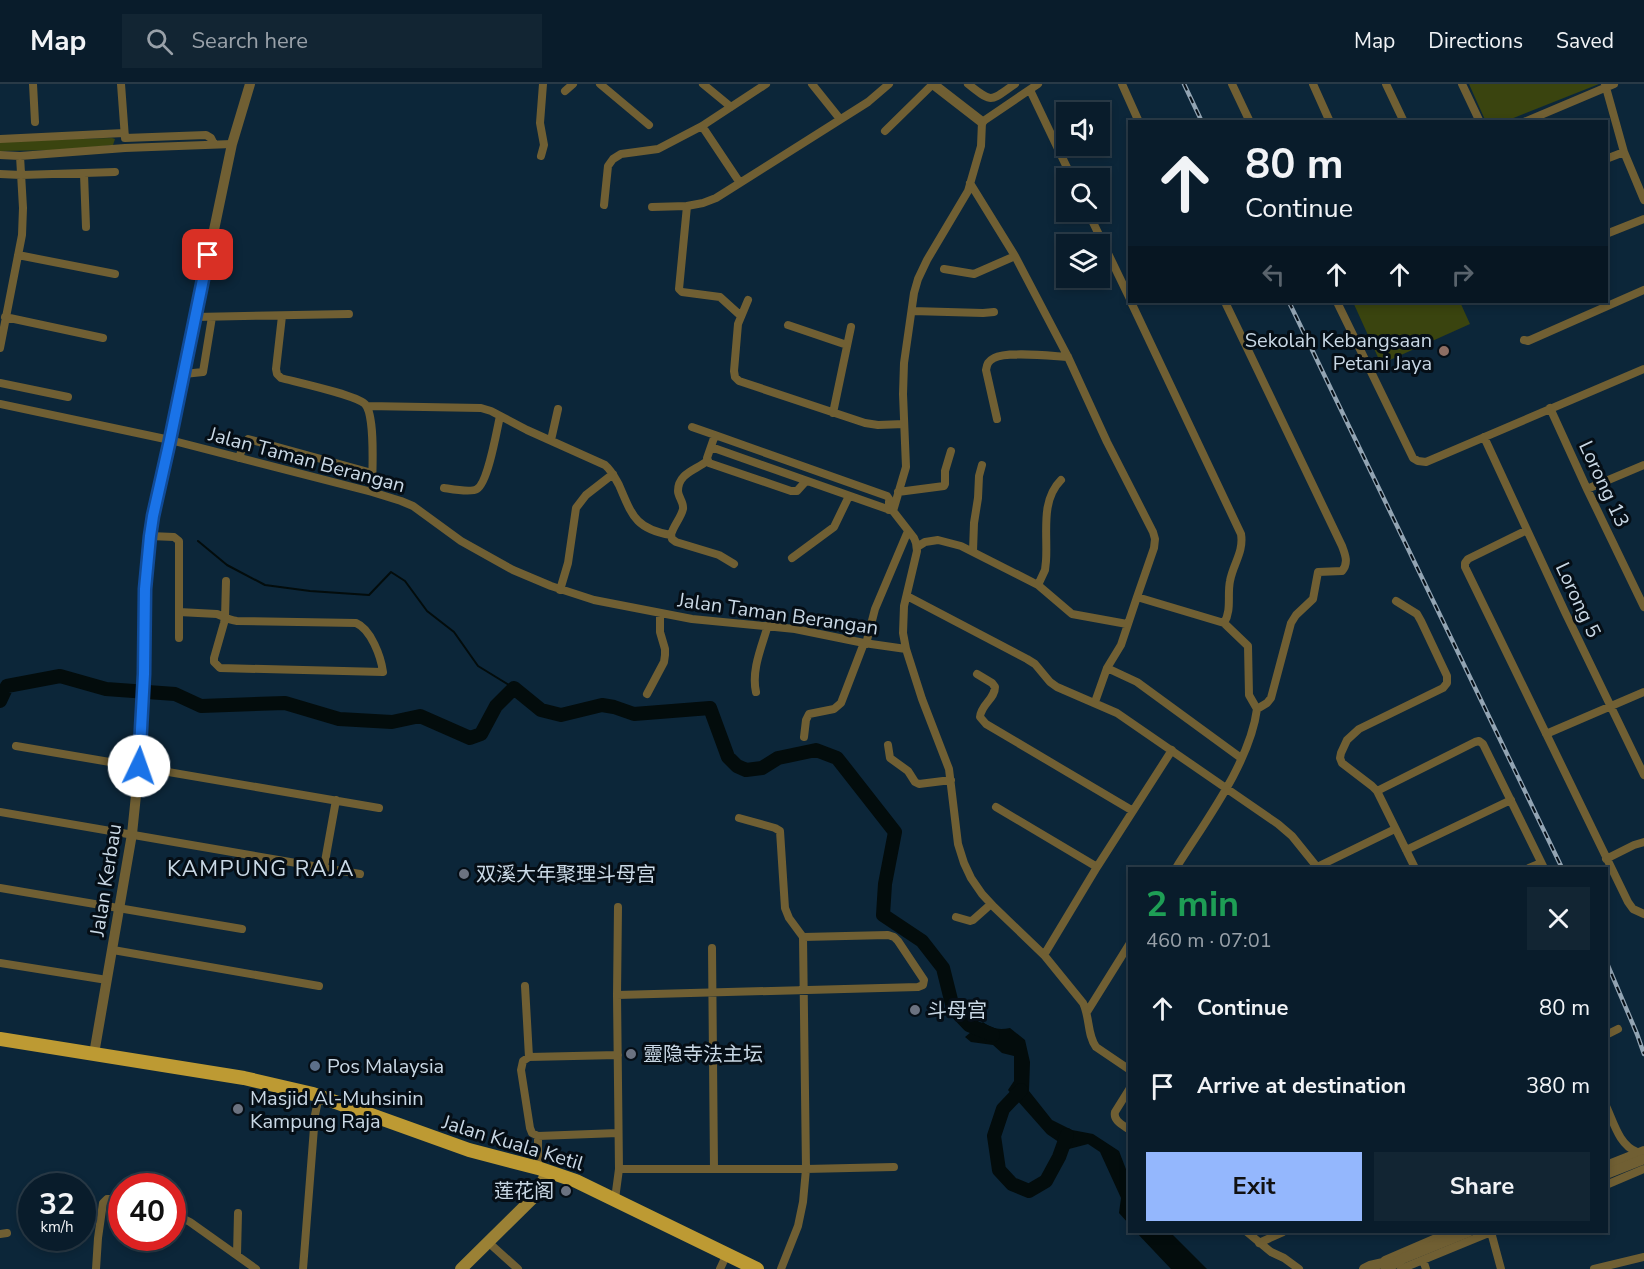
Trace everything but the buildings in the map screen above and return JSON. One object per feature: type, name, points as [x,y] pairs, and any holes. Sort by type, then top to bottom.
[{"type":"main road","name":"Jalan Kuala Ketil","points":[[0,1039],[266,1082],[319,1096],[469,1150],[543,1169],[576,1181],[757,1269]]},
{"type":"main road","points":[[461,1269],[535,1196],[543,1169]]},
{"type":"street","points":[[33,84],[36,122]]},
{"type":"street","points":[[121,84],[125,140]]},
{"type":"street","name":"Jalan Kerbau","points":[[94,1054],[132,834],[142,714],[145,589],[153,516],[232,144],[250,84]]},
{"type":"street","points":[[541,156],[544,145],[540,120],[543,84]]},
{"type":"street","points":[[565,91],[573,84]]},
{"type":"street","points":[[600,84],[649,124]]},
{"type":"street","points":[[703,84],[731,107]]},
{"type":"street","points":[[604,206],[609,166],[613,159],[621,154],[658,149],[702,126],[766,84]]},
{"type":"street","points":[[812,84],[840,119]]},
{"type":"street","points":[[652,207],[687,206],[710,201],[868,102],[889,84]]},
{"type":"street","points":[[885,131],[933,84],[982,122]]},
{"type":"street","points":[[968,84],[990,99],[1015,84]]},
{"type":"street","points":[[982,122],[1038,84]]},
{"type":"street","points":[[1122,84],[1138,120]]},
{"type":"street","points":[[1232,84],[1249,120]]},
{"type":"street","points":[[1313,84],[1329,120]]},
{"type":"street","points":[[1386,84],[1403,120]]},
{"type":"street","points":[[1462,84],[1479,120]]},
{"type":"street","points":[[1529,120],[1608,85],[1624,152],[1644,200]]},
{"type":"street","points":[[1030,90],[1067,168]]},
{"type":"street","points":[[891,510],[906,467],[904,363],[918,279],[964,198],[981,146],[982,122]]},
{"type":"street","points":[[702,126],[740,183]]},
{"type":"street","points":[[0,139],[232,144]]},
{"type":"street","points":[[0,155],[20,156],[125,140]]},
{"type":"street","points":[[1608,158],[1624,152]]},
{"type":"street","points":[[0,348],[23,222],[20,156]]},
{"type":"street","points":[[0,174],[115,172]]},
{"type":"street","points":[[84,174],[86,227]]},
{"type":"street","points":[[970,183],[1015,256],[1068,357],[1155,539],[1121,645],[1107,668],[1095,702]]},
{"type":"street","points":[[687,206],[679,289],[682,292],[720,297],[741,316]]},
{"type":"street","points":[[1608,233],[1644,219]]},
{"type":"street","points":[[1093,222],[1128,296]]},
{"type":"street","points":[[18,255],[115,274]]},
{"type":"street","points":[[944,269],[974,274],[1015,256]]},
{"type":"street","points":[[1524,340],[1528,341],[1644,290]]},
{"type":"street","points":[[748,300],[737,331],[734,371],[739,381],[866,423],[904,424]]},
{"type":"street","points":[[1131,303],[1241,534],[1242,549],[1231,573],[1229,611],[1224,623]]},
{"type":"street","points":[[1177,867],[1226,788],[1251,736],[1257,710],[1271,698],[1291,623],[1296,615],[1313,600],[1318,572],[1342,571],[1346,562],[1342,546],[1225,303]]},
{"type":"street","points":[[1338,303],[1413,458],[1418,461],[1426,462],[1644,369]]},
{"type":"street","points":[[912,311],[994,312]]},
{"type":"street","points":[[195,317],[349,314]]},
{"type":"street","points":[[282,316],[276,369],[281,378],[356,399],[367,406],[481,408],[605,465],[613,474],[636,520],[655,533],[670,535]]},
{"type":"street","points":[[6,317],[103,338]]},
{"type":"street","points":[[184,374],[203,372],[212,317]]},
{"type":"street","points":[[788,325],[847,345]]},
{"type":"street","points":[[833,413],[851,327]]},
{"type":"street","points":[[998,419],[986,370],[990,360],[1004,355],[1068,357]]},
{"type":"street","points":[[0,383],[68,397]]},
{"type":"street","name":"Jalan Taman Berangan","points":[[0,404],[170,440],[401,501],[413,506],[475,550],[513,570],[560,590],[594,600],[660,614],[701,620],[768,625],[865,644],[906,649]]},
{"type":"street","points":[[367,406],[372,423],[372,492]]},
{"type":"street","name":"Lorong 13","points":[[1550,408],[1644,607]]},
{"type":"street","points":[[551,440],[558,409]]},
{"type":"street","points":[[444,488],[471,491],[482,485],[500,416]]},
{"type":"street","points":[[692,427],[887,495],[891,510],[914,538],[917,547],[903,622],[906,649],[922,699],[947,762],[958,844],[964,863],[971,878],[991,904],[1044,955],[1083,1003],[1096,1047],[1128,1069]]},
{"type":"street","points":[[670,535],[682,512],[682,501],[678,491],[679,483],[688,472],[707,461],[715,435]]},
{"type":"street","name":"Lorong 5","points":[[1484,437],[1643,772]]},
{"type":"street","points":[[239,458],[248,439],[372,472]]},
{"type":"street","points":[[711,447],[891,510]]},
{"type":"street","points":[[898,492],[944,486],[945,471],[951,452]]},
{"type":"street","points":[[707,461],[791,490],[797,491],[806,481]]},
{"type":"street","points":[[973,552],[974,523],[982,465]]},
{"type":"street","points":[[1587,489],[1644,465]]},
{"type":"street","points":[[560,590],[568,563],[576,508],[586,495],[613,474]]},
{"type":"street","points":[[1038,585],[1046,561],[1048,502],[1060,480]]},
{"type":"street","points":[[792,558],[834,527],[849,496]]},
{"type":"street","points":[[1527,530],[1468,559],[1465,567],[1628,902],[1633,909],[1644,914]]},
{"type":"street","points":[[804,737],[809,714],[834,709],[841,703],[865,644],[875,609],[908,531]]},
{"type":"street","points":[[670,535],[675,542],[719,555],[734,564]]},
{"type":"street","points":[[150,536],[174,537],[179,541],[179,638]]},
{"type":"street","points":[[917,547],[925,542],[938,540],[948,542],[1038,585],[1072,614],[1127,624]]},
{"type":"street","points":[[179,612],[209,613],[225,618],[237,621],[356,623],[367,631],[378,653],[383,672],[220,668],[216,666],[214,658],[225,618],[226,581]]},
{"type":"street","points":[[907,596],[1028,659],[1057,687],[1095,702],[1132,722],[1278,824],[1292,836],[1315,867]]},
{"type":"street","points":[[1137,597],[1224,623],[1248,646],[1249,695],[1257,710]]},
{"type":"street","points":[[1396,601],[1417,615],[1448,679],[1446,686],[1359,729],[1347,740],[1340,758],[1342,763],[1377,791],[1414,867]]},
{"type":"street","points":[[646,694],[664,662],[665,649],[660,632],[660,614]]},
{"type":"street","points":[[756,692],[755,674],[768,625]]},
{"type":"street","points":[[1107,668],[1137,682],[1241,758]]},
{"type":"street","points":[[977,674],[992,682],[995,687],[994,694],[980,712],[980,717],[986,724],[1132,811]]},
{"type":"street","points":[[1546,734],[1644,692]]},
{"type":"street","points":[[1377,791],[1479,741],[1483,744],[1543,866]]},
{"type":"street","points":[[888,745],[890,758],[908,771],[915,782],[919,784],[951,780]]},
{"type":"street","points":[[16,746],[379,808]]},
{"type":"street","points":[[1044,955],[1172,750]]},
{"type":"street","points":[[324,867],[336,800]]},
{"type":"street","points":[[1406,850],[1511,800]]},
{"type":"street","points":[[996,807],[1097,867]]},
{"type":"street","points":[[0,812],[360,874]]},
{"type":"street","points":[[739,818],[780,831],[786,913],[803,937],[806,1169],[798,1226],[780,1269]]},
{"type":"street","points":[[1329,865],[1395,829]]},
{"type":"street","points":[[1606,859],[1644,842]]},
{"type":"street","points":[[0,888],[242,929]]},
{"type":"street","points":[[956,917],[973,920],[991,904]]},
{"type":"street","points":[[615,1199],[619,1169],[618,907]]},
{"type":"street","points":[[617,995],[918,987],[923,985],[924,980],[894,937],[803,937]]},
{"type":"street","points":[[1087,1012],[1128,946]]},
{"type":"street","points":[[712,948],[714,1169]]},
{"type":"street","points":[[113,950],[319,987]]},
{"type":"street","points":[[0,963],[107,980]]},
{"type":"street","points":[[525,986],[529,1057]]},
{"type":"street","points":[[1608,1034],[1618,1029]]},
{"type":"street","points":[[618,1055],[529,1057],[523,1061],[521,1070],[532,1133],[538,1136],[618,1133]]},
{"type":"street","points":[[1128,1091],[1114,1117],[1128,1129]]},
{"type":"street","points":[[303,1269],[315,1115],[319,1096]]},
{"type":"street","points":[[1608,1111],[1621,1140],[1628,1148],[1642,1154]]},
{"type":"street","points":[[538,1136],[543,1169]]},
{"type":"street","points":[[1617,1160],[1621,1150],[1621,1140]]},
{"type":"street","points":[[1608,1164],[1642,1154]]},
{"type":"street","points":[[1608,1173],[1642,1154]]},
{"type":"street","points":[[619,1169],[894,1167]]},
{"type":"street","points":[[1608,1184],[1644,1169]]},
{"type":"street","points":[[96,1269],[103,1203],[108,1199]]},
{"type":"street","points":[[237,1256],[238,1213]]},
{"type":"street","points":[[186,1220],[255,1269]]},
{"type":"street","points":[[1248,1233],[1259,1243],[1299,1269]]},
{"type":"street","points":[[1259,1243],[1281,1233]]},
{"type":"street","points":[[1367,1268],[1448,1233]]},
{"type":"street","points":[[1386,1269],[1403,1264],[1466,1233]]},
{"type":"street","points":[[1367,1268],[1425,1264],[1489,1233]]},
{"type":"street","points":[[1491,1233],[1501,1269]]},
{"type":"street","points":[[488,1242],[518,1269]]},
{"type":"street","points":[[720,1269],[727,1254]]},
{"type":"street","points":[[1594,1269],[1644,1257]]},
{"type":"green space","points":[[1469,84],[1599,84],[1509,120],[1485,120]]},
{"type":"green space","points":[[115,139],[113,145],[64,150],[0,151],[0,141]]},
{"type":"green space","points":[[1353,303],[1460,303],[1470,324],[1381,364]]},
{"type":"shaded area","points":[[983,1022],[996,1028],[1010,1028],[1025,1040],[1030,1062],[1029,1091],[1052,1120],[1072,1130],[1093,1134],[1119,1151],[1128,1174],[1128,1223],[1119,1213],[1121,1198],[1100,1152],[1088,1144],[1069,1149],[1047,1134],[1008,1090],[1014,1081],[1014,1056],[1002,1053],[993,1045],[971,1042],[965,1037]]},
{"type":"shaded area","points":[[1137,1233],[1171,1233],[1207,1269],[1171,1269]]},
{"type":"waterway","points":[[198,541],[227,565],[265,585],[369,595],[391,572],[405,581],[427,611],[454,632],[478,666],[514,688]]},
{"type":"waterway","points":[[0,701],[7,686],[60,676],[106,689],[175,694],[201,706],[285,703],[339,719],[392,722],[420,716],[470,738],[481,734],[496,706],[514,688],[541,710],[561,715],[602,705],[634,714],[710,708],[728,757],[737,766],[746,770],[762,768],[778,758],[816,750],[837,758],[895,832],[885,884],[883,915],[922,941],[943,968],[953,1008],[969,1025],[993,1035]]},
{"type":"waterway","points":[[1021,1090],[1003,1109],[994,1136],[999,1170],[1012,1184],[1029,1191],[1046,1181],[1059,1157],[1067,1135]]},
{"type":"railway","points":[[1184,84],[1201,120]]},
{"type":"railway","points":[[1289,303],[1562,867]]},
{"type":"railway","points":[[1608,966],[1644,1054]]},
{"type":"place","name":"Sekolah Kebangsaan Petani Jaya","points":[[1444,351]]},
{"type":"place","name":"双溪大年聚理斗母宫","points":[[464,874]]},
{"type":"place","name":"斗母宫","points":[[915,1010]]},
{"type":"place","name":"靈隐寺法主坛","points":[[631,1054]]},
{"type":"place","name":"Pos Malaysia","points":[[315,1066]]},
{"type":"place","name":"Masjid Al-Muhsinin Kampung Raja","points":[[238,1109]]},
{"type":"place","name":"莲花阁","points":[[566,1191]]},
{"type":"district","name":"KAMPUNG RAJA","points":[[261,869]]},
{"type":"route","points":[[139,766],[144,674],[145,589],[150,536],[208,255]]}]
